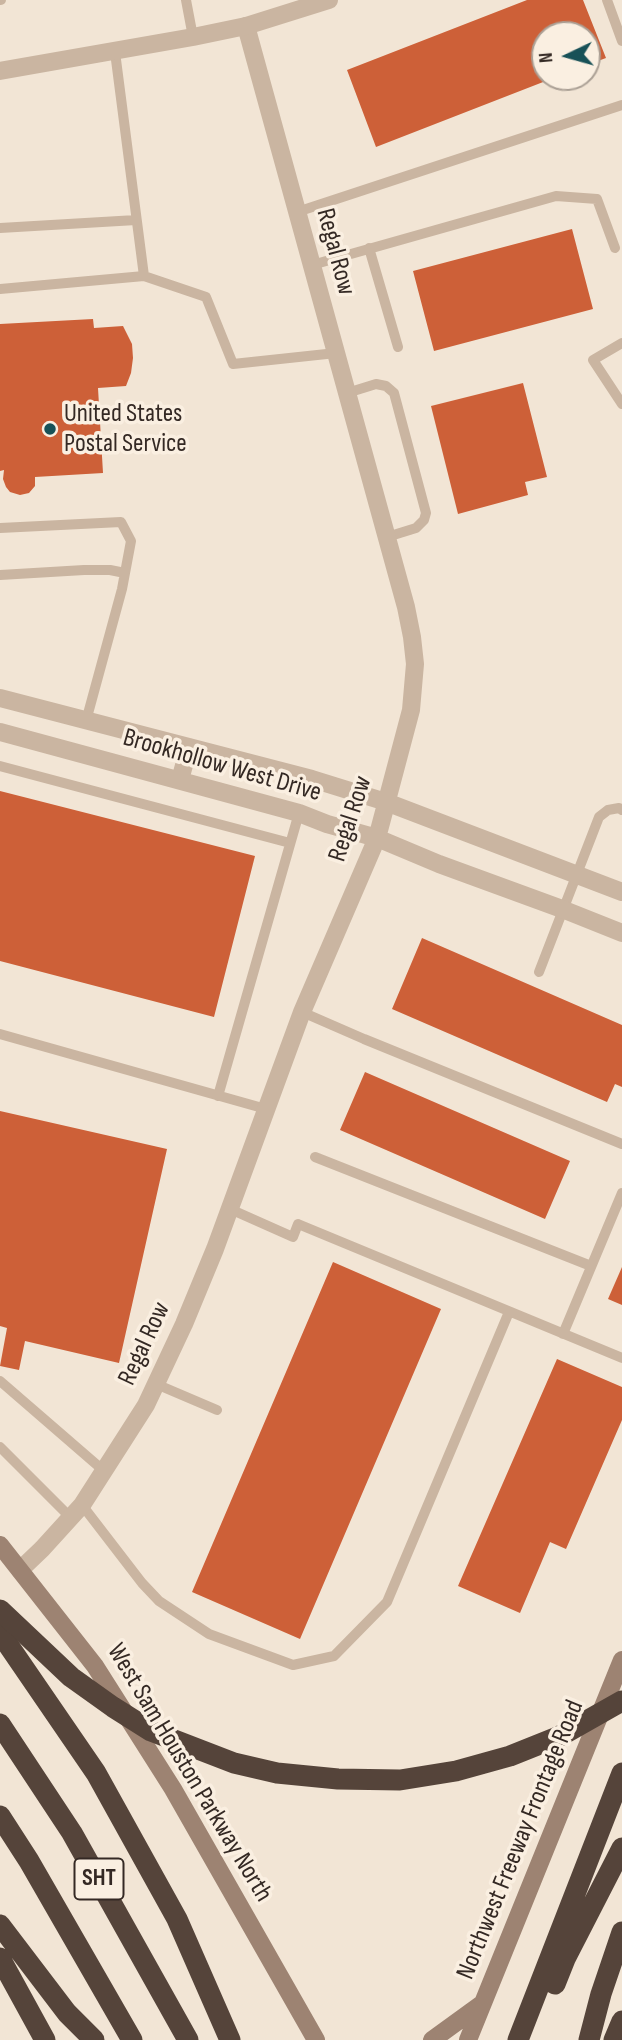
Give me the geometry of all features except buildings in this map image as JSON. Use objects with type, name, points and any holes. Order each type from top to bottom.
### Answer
[{"type":"highway","points":[[0,1610],[71,1677],[151,1731],[234,1763],[277,1773],[338,1779],[400,1780],[456,1771],[510,1756],[560,1736],[622,1701]]},
{"type":"highway","points":[[0,1633],[96,1773],[177,1919],[230,2040]]},
{"type":"highway","name":"SHT","points":[[0,1724],[78,1843],[188,2040]]},
{"type":"highway","points":[[519,2040],[622,1773]]},
{"type":"highway","name":"SHT","points":[[0,1816],[36,1872],[132,2040]]},
{"type":"highway","points":[[533,2040],[565,1959],[622,1848]]},
{"type":"highway","points":[[0,1926],[67,2013],[94,2040]]},
{"type":"highway","points":[[589,2040],[600,1994],[622,1932]]},
{"type":"highway","points":[[0,1958],[45,2040]]},
{"type":"highway","points":[[614,2040],[622,2021]]},
{"type":"main road","name":"West Sam Houston Parkway North","points":[[0,1545],[95,1666],[159,1766],[317,2039]]},
{"type":"main road","name":"Northwest Freeway Frontage Road","points":[[468,2040],[622,1660]]},
{"type":"main road","points":[[432,2040],[483,2003]]},
{"type":"street","points":[[0,71],[246,26],[325,1]]},
{"type":"street","name":"Regal Row","points":[[20,1570],[76,1511],[104,1471],[146,1405],[189,1312],[302,1012],[377,838],[411,710],[415,664],[406,607],[246,26]]},
{"type":"street","name":"Brookhollow West Drive","points":[[0,698],[312,779],[386,802],[622,892]]},
{"type":"street","name":"Brookhollow West Drive","points":[[0,732],[299,813],[377,838],[622,933]]},
{"type":"street","points":[[180,780],[189,747]]},
{"type":"lane","points":[[186,0],[193,37]]},
{"type":"lane","points":[[607,0],[622,41]]},
{"type":"lane","points":[[115,52],[144,276]]},
{"type":"lane","points":[[297,212],[622,105]]},
{"type":"lane","points":[[312,265],[556,196],[597,199],[615,248]]},
{"type":"lane","points":[[0,228],[136,220]]},
{"type":"lane","points":[[369,248],[398,347]]},
{"type":"lane","points":[[0,289],[144,276],[206,297],[233,364],[336,353]]},
{"type":"lane","points":[[622,342],[593,360],[622,404]]},
{"type":"lane","points":[[347,393],[376,384],[386,386],[394,393],[426,513],[424,520],[416,528],[387,537]]},
{"type":"lane","points":[[0,528],[121,522],[131,541],[86,721]]},
{"type":"lane","points":[[0,575],[84,570],[125,573]]},
{"type":"lane","points":[[0,766],[290,844]]},
{"type":"lane","points":[[539,972],[599,817],[608,810],[622,810]]},
{"type":"lane","points":[[218,1096],[299,813]]},
{"type":"lane","points":[[302,1012],[622,1144]]},
{"type":"lane","points":[[0,1034],[266,1109]]},
{"type":"lane","points":[[315,1157],[591,1266]]},
{"type":"lane","points":[[563,1334],[622,1194]]},
{"type":"lane","points":[[230,1209],[293,1237],[298,1224],[622,1358]]},
{"type":"lane","points":[[0,1447],[76,1511],[159,1601],[209,1634],[293,1665],[334,1656],[387,1602],[509,1312]]},
{"type":"lane","points":[[0,1381],[104,1471]]},
{"type":"lane","points":[[156,1384],[217,1410]]},
{"type":"place","name":"United States Postal Service","points":[[50,429]]}]
